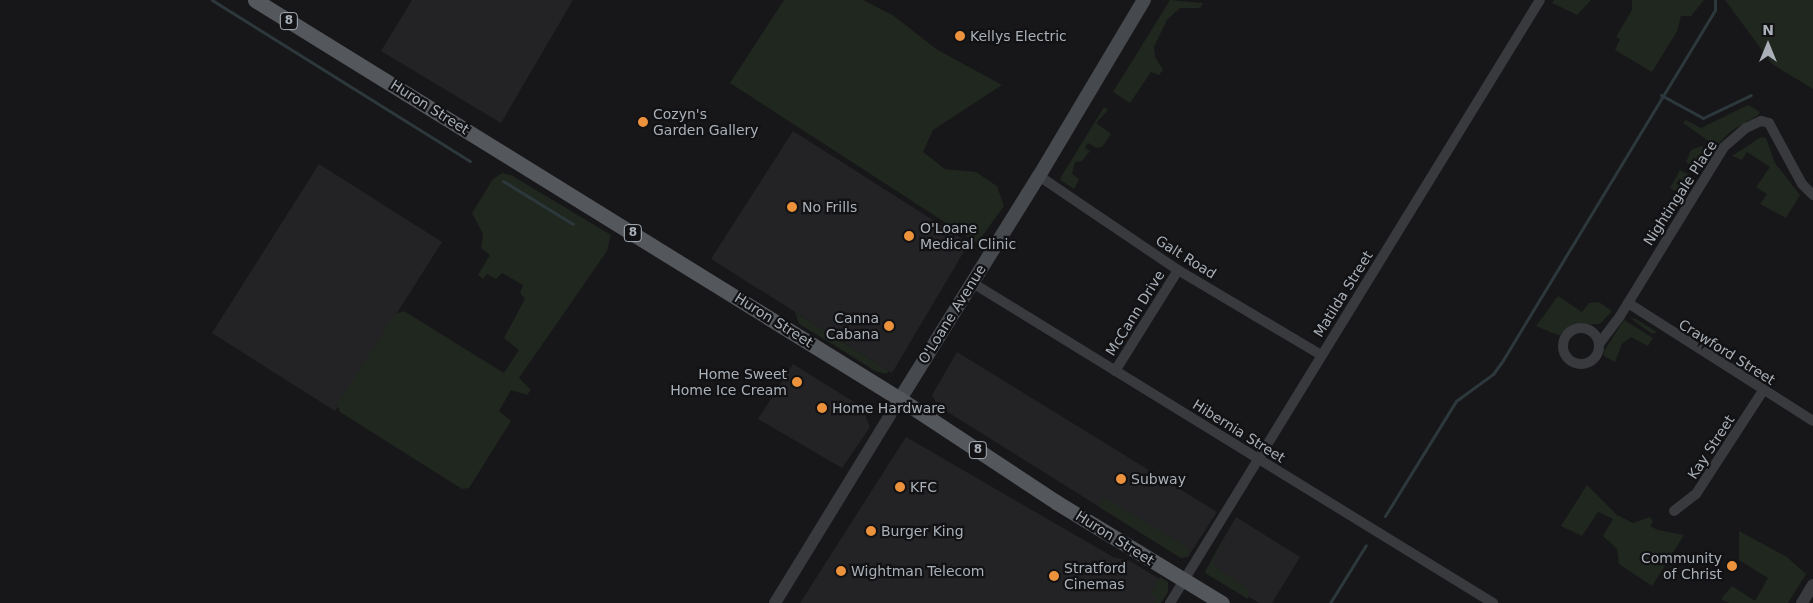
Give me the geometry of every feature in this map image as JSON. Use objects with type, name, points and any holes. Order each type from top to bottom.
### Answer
[{"type":"main road","name":"Huron Street","points":[[255,0],[900,398],[1056,502],[1222,603]]},
{"type":"main road","name":"O'Loane Avenue","points":[[900,398],[1039,176],[1144,0]]},
{"type":"street","name":"Matilda Street","points":[[1170,603],[1540,0]]},
{"type":"street","name":"Nightingale Place","points":[[1599,344],[1628,303],[1724,146],[1746,128],[1761,121],[1769,123],[1802,184],[1813,196]]},
{"type":"street","name":"Galt Road","points":[[1039,176],[1178,270],[1321,355]]},
{"type":"street","name":"McCann Drive","points":[[1115,371],[1178,270]]},
{"type":"street","name":"Hibernia Street","points":[[971,282],[1494,603]]},
{"type":"street","name":"Crawford Street","points":[[1628,303],[1763,391],[1813,421]]},
{"type":"street","name":"Kay Street","points":[[1674,511],[1696,494],[1763,391]]},
{"type":"street","name":"O'Loane Avenue","points":[[775,603],[900,398]]},
{"type":"street","points":[[1802,603],[1813,585]]},
{"type":"shaded area","points":[[412,0],[573,0],[501,123],[381,51]]},
{"type":"shaded area","points":[[784,0],[863,0],[894,16],[936,49],[1002,85],[933,130],[923,152],[945,169],[976,172],[997,186],[1004,206],[977,243],[730,83]]},
{"type":"shaded area","points":[[1170,0],[1203,3],[1200,8],[1180,8],[1167,20],[1154,47],[1155,57],[1163,70],[1159,75],[1151,72],[1130,103],[1113,92]]},
{"type":"shaded area","points":[[1554,0],[1591,0],[1577,15],[1552,3]]},
{"type":"shaded area","points":[[1632,0],[1704,0],[1691,16],[1681,16],[1677,31],[1652,72],[1615,50],[1620,39],[1616,37],[1632,10]]},
{"type":"shaded area","points":[[1725,0],[1813,0],[1813,89],[1772,64]]},
{"type":"shaded area","points":[[1748,105],[1760,112],[1757,116],[1731,131],[1716,146],[1683,123],[1686,120],[1701,128]]},
{"type":"shaded area","points":[[1104,107],[1108,110],[1096,123],[1111,134],[1102,147],[1097,148],[1088,143],[1085,148],[1090,151],[1082,161],[1075,162],[1072,174],[1079,179],[1074,189],[1060,180],[1061,177]]},
{"type":"shaded area","points":[[793,131],[969,243],[892,373],[711,259]]},
{"type":"shaded area","points":[[1761,137],[1766,138],[1775,163],[1800,195],[1786,218],[1760,204],[1767,194],[1756,187],[1770,167],[1747,152],[1742,160],[1732,156]]},
{"type":"shaded area","points":[[1701,146],[1710,152],[1700,170],[1686,162],[1691,150]]},
{"type":"shaded area","points":[[319,164],[442,242],[335,411],[212,333]]},
{"type":"shaded area","points":[[1680,170],[1694,178],[1684,196],[1670,188]]},
{"type":"shaded area","points":[[502,173],[511,175],[611,235],[607,251],[519,378],[531,390],[527,395],[511,390],[499,411],[511,421],[469,488],[462,489],[340,412],[337,405],[395,314],[404,311],[504,373],[519,350],[504,338],[525,299],[520,293],[523,285],[502,273],[496,279],[487,274],[483,279],[478,275],[490,255],[481,248],[483,234],[472,213],[493,179]]},
{"type":"shaded area","points":[[1558,296],[1582,312],[1589,303],[1599,302],[1612,311],[1600,324],[1574,325],[1560,335],[1555,334],[1536,326]]},
{"type":"shaded area","points":[[795,312],[889,371],[886,374],[875,371],[799,324]]},
{"type":"shaded area","points":[[1630,318],[1636,319],[1657,332],[1652,334]]},
{"type":"shaded area","points":[[1624,320],[1653,338],[1648,346],[1631,337],[1622,344],[1615,362],[1604,356],[1604,351]]},
{"type":"shaded area","points":[[957,352],[1217,512],[1188,557],[1181,558],[938,406],[932,395]]},
{"type":"shaded area","points":[[793,364],[862,407],[870,427],[842,468],[758,419]]},
{"type":"shaded area","points":[[906,437],[1113,557],[1130,561],[1166,583],[1154,603],[800,603]]},
{"type":"shaded area","points":[[1587,485],[1617,515],[1633,523],[1650,517],[1653,521],[1650,526],[1658,530],[1684,535],[1652,586],[1619,564],[1617,549],[1603,536],[1613,519],[1598,512],[1582,536],[1561,526]]},
{"type":"shaded area","points":[[1103,497],[1189,548],[1188,555],[1181,558],[1099,507]]},
{"type":"shaded area","points":[[1236,517],[1300,557],[1272,603],[1259,603],[1205,571]]},
{"type":"shaded area","points":[[1739,531],[1787,557],[1806,574],[1788,603],[1729,603],[1721,599],[1732,586],[1755,601],[1768,578],[1739,560]]},
{"type":"shaded area","points":[[1224,537],[1214,562],[1215,567],[1250,590],[1248,599],[1205,573]]},
{"type":"shaded area","points":[[1160,577],[1168,582],[1168,592],[1161,603],[1154,603],[1156,597],[1150,594]]},
{"type":"waterway","points":[[212,0],[470,161]]},
{"type":"waterway","points":[[1385,516],[1456,401],[1493,374],[1503,360],[1715,10],[1715,0]]},
{"type":"waterway","points":[[1661,95],[1703,118],[1751,95]]},
{"type":"waterway","points":[[503,181],[573,224]]},
{"type":"waterway","points":[[1330,603],[1366,545]]},
{"type":"place","name":"Kellys Electric","points":[[960,36]]},
{"type":"place","name":"Cozyn's Garden Gallery","points":[[643,122]]},
{"type":"place","name":"No Frills","points":[[792,207]]},
{"type":"place","name":"O'Loane Medical Clinic","points":[[909,236]]},
{"type":"place","name":"Canna Cabana","points":[[889,326]]},
{"type":"place","name":"Home Sweet Home Ice Cream","points":[[797,382]]},
{"type":"place","name":"Home Hardware","points":[[822,408]]},
{"type":"place","name":"Subway","points":[[1121,479]]},
{"type":"place","name":"KFC","points":[[900,487]]},
{"type":"place","name":"Burger King","points":[[871,531]]},
{"type":"place","name":"Community of Christ","points":[[1732,566]]},
{"type":"place","name":"Wightman Telecom","points":[[841,571]]},
{"type":"place","name":"Stratford Cinemas","points":[[1054,576]]}]
